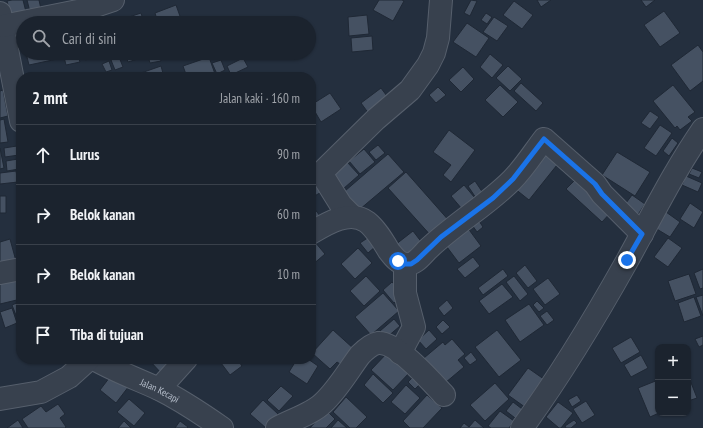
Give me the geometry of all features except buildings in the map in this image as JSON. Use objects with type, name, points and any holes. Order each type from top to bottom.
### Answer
[{"type":"street","points":[[29,16],[83,10],[113,0]]},
{"type":"street","points":[[352,216],[341,205],[321,173],[376,119],[410,90],[428,65],[434,53],[438,38],[441,0]]},
{"type":"street","points":[[16,17],[2,19],[16,95]]},
{"type":"street","points":[[522,428],[585,335],[660,199],[689,149],[703,129]]},
{"type":"street","points":[[316,230],[336,220],[352,216],[360,218],[368,222],[394,258],[405,264],[411,264],[441,237],[493,198],[513,179],[544,139],[595,184],[602,194],[642,234]]},
{"type":"street","points":[[400,354],[414,327],[405,293],[405,264]]},
{"type":"street","points":[[0,273],[16,270]]},
{"type":"street","points":[[277,428],[322,404],[341,383],[361,354],[378,343],[390,346],[412,362],[444,395]]},
{"type":"street","points":[[0,399],[41,392],[69,377],[84,364]]},
{"type":"street","name":"Jalan Kecapi","points":[[104,364],[159,389],[205,416],[222,428]]},
{"type":"street","points":[[159,389],[182,364]]},
{"type":"route","points":[[398,261],[405,264],[411,264],[441,237],[493,198],[513,179],[544,139],[585,177],[595,184],[602,194],[642,234],[627,260]]}]
